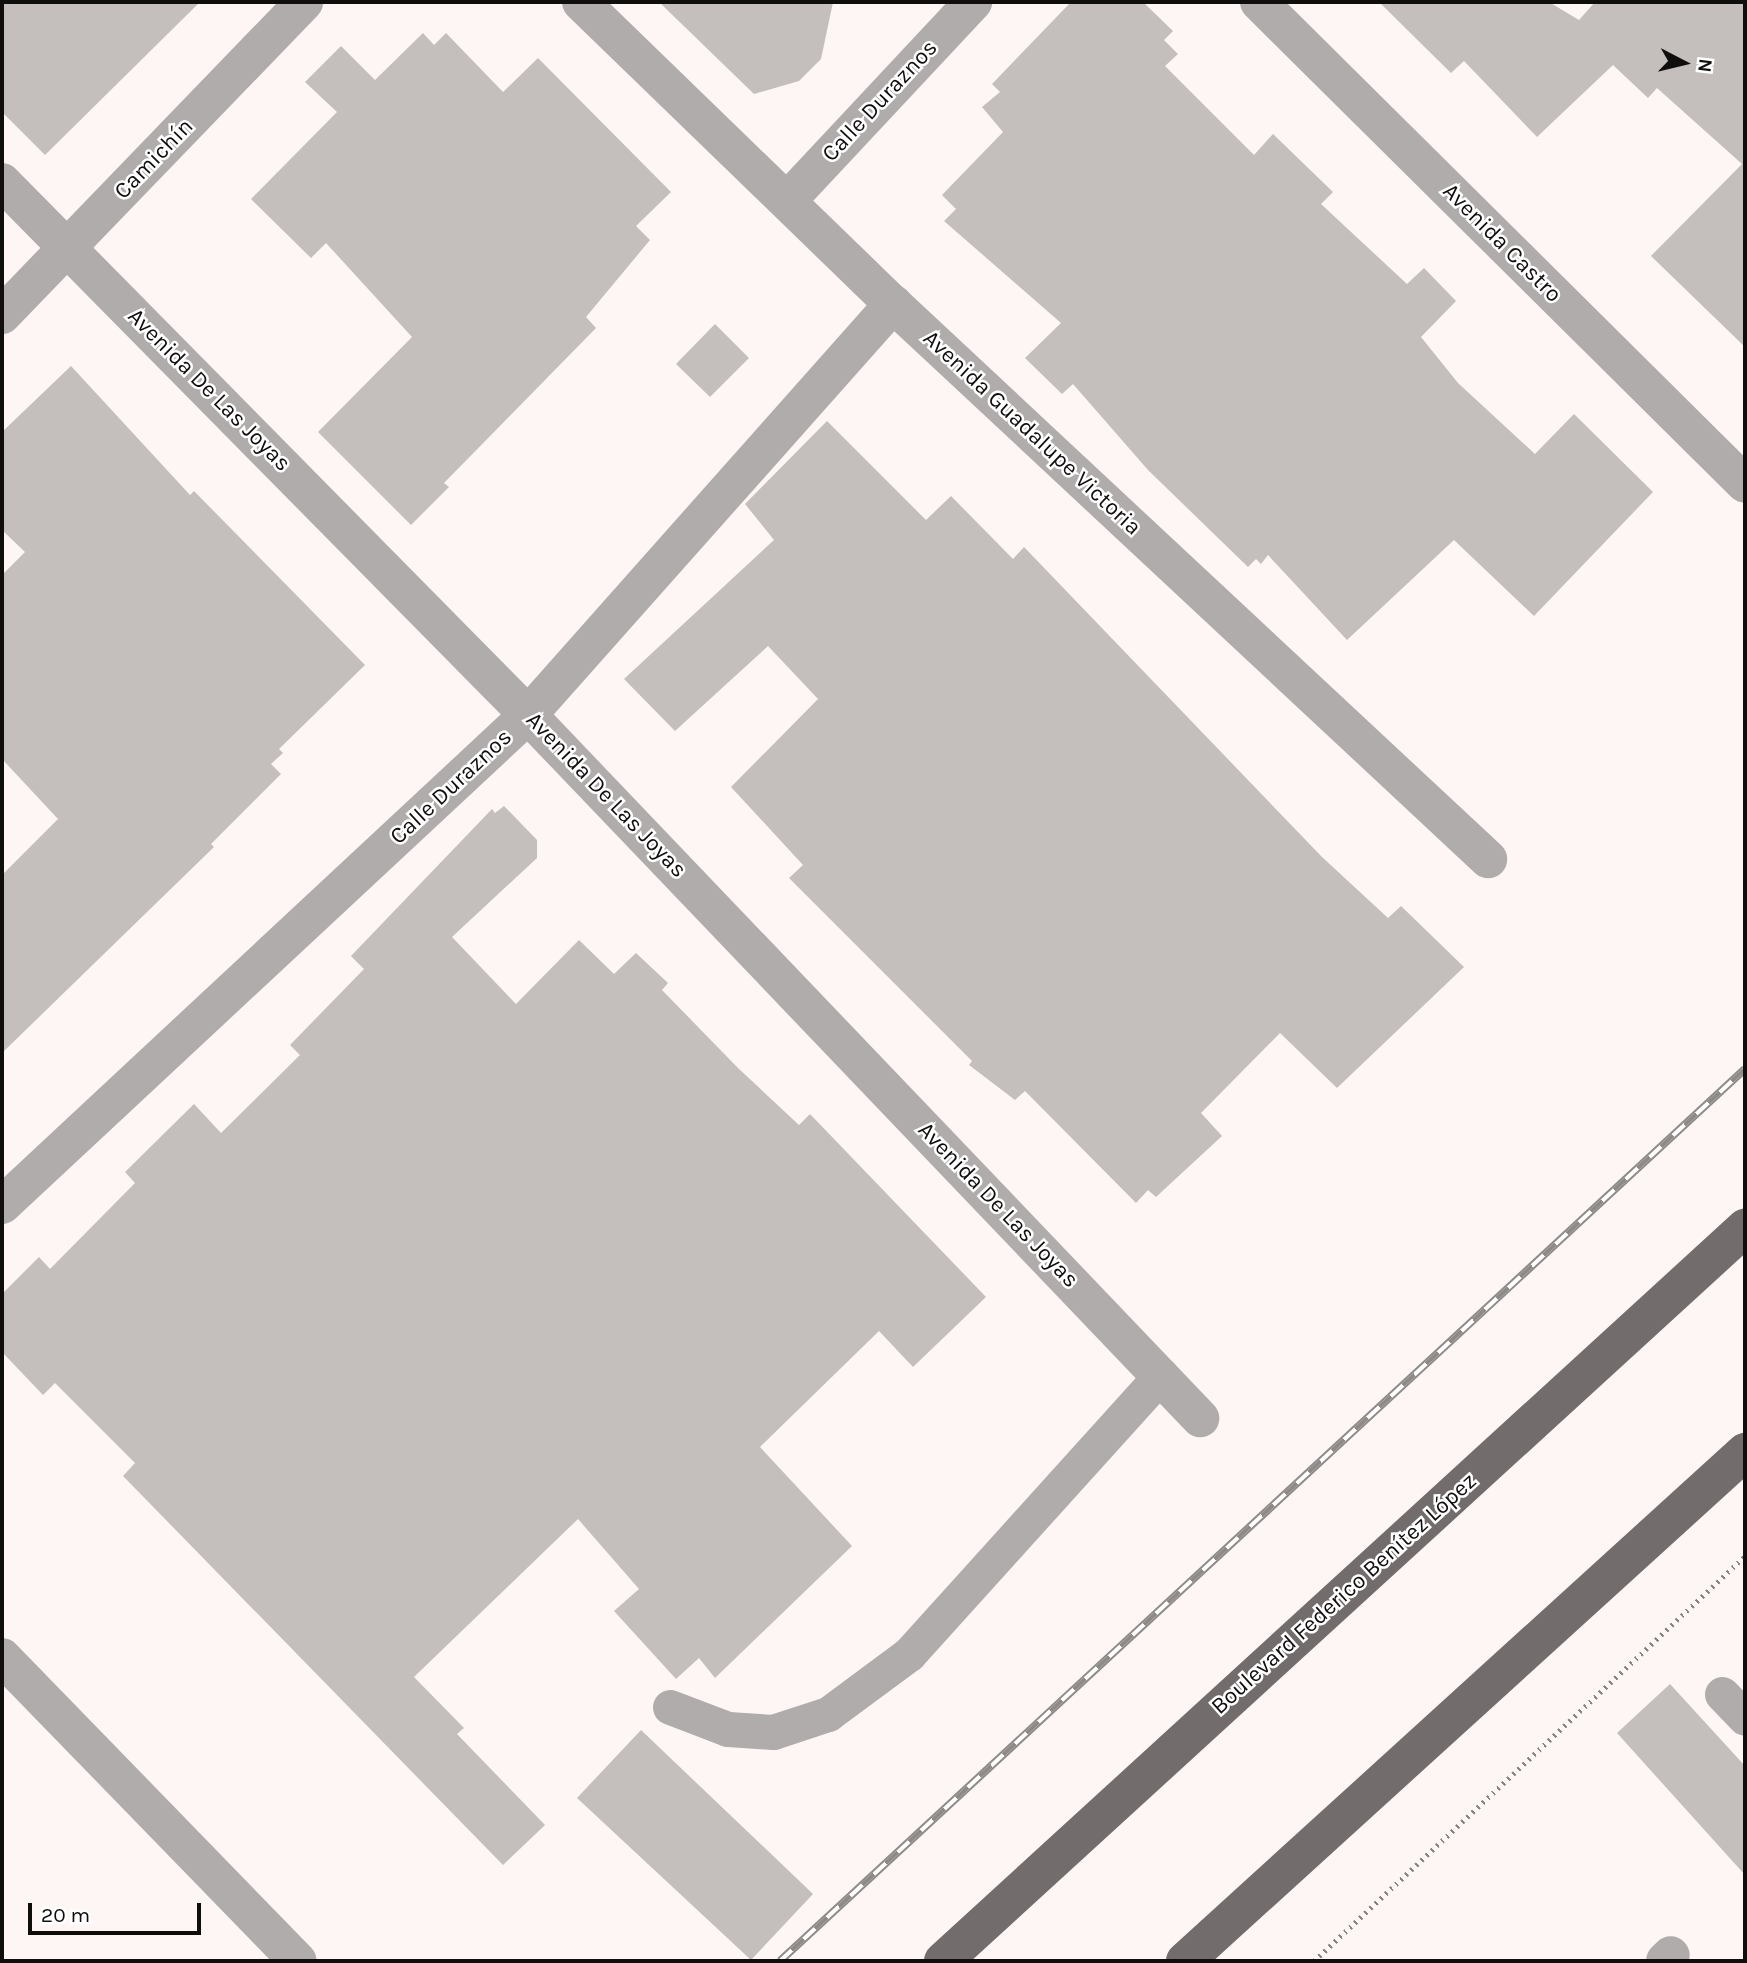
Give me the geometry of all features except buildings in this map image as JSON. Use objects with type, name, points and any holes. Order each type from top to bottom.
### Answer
[{"type":"main road","name":"Boulevard Federico Benítez López","points":[[943,1961],[1745,1228]]},
{"type":"main road","points":[[1185,1961],[1745,1452]]},
{"type":"street","name":"Camichín","points":[[2,315],[304,2]]},
{"type":"street","name":"Avenida Guadalupe Victoria","points":[[581,2],[893,304],[1488,859]]},
{"type":"street","name":"Calle Duraznos","points":[[788,200],[973,2]]},
{"type":"street","name":"Avenida Castro","points":[[1259,2],[1745,484]]},
{"type":"street","name":"Avenida De Las Joyas","points":[[2,182],[528,715],[1200,1418]]},
{"type":"street","name":"Calle Duraznos","points":[[2,1205],[528,715],[893,304]]},
{"type":"street","points":[[2,1657],[298,1961]]},
{"type":"lane","points":[[670,1707],[729,1729],[773,1732],[828,1714],[909,1654],[1161,1375]]},
{"type":"path","points":[[1314,1961],[1745,1556]]},
{"type":"railway","points":[[780,1961],[1745,1069]]}]
